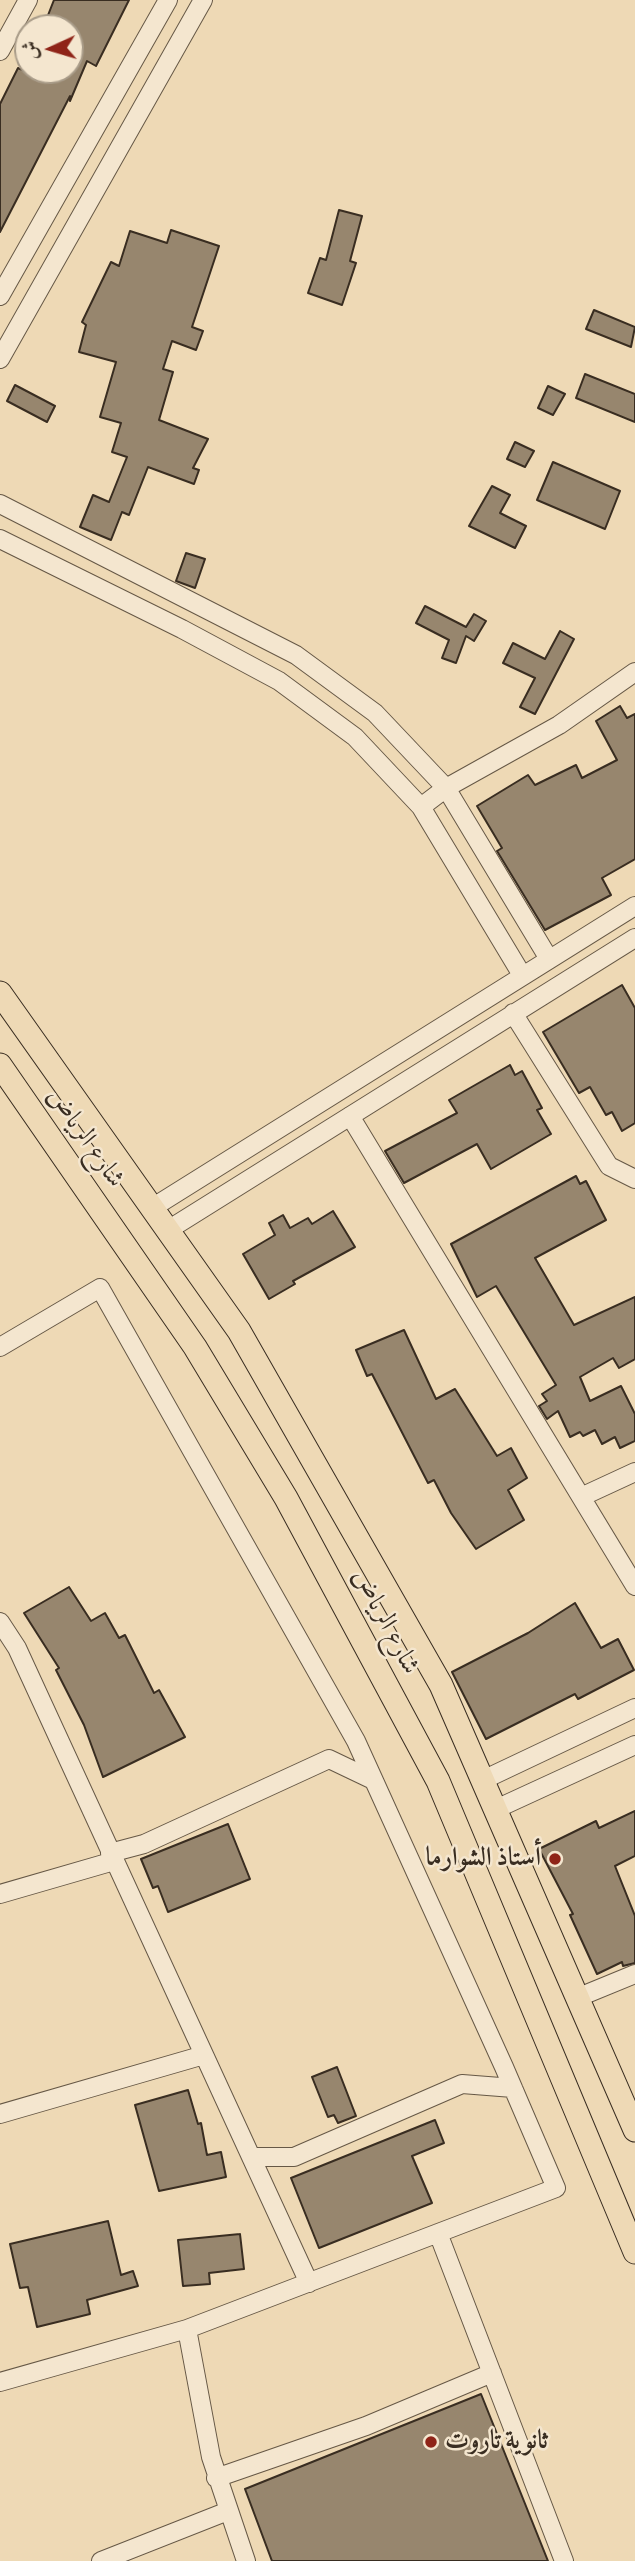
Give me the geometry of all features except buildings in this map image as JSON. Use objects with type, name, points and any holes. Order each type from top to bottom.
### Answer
[{"type":"main road","name":"شارع الرياض","points":[[0,993],[239,1331],[441,1685],[635,2130]]},
{"type":"main road","name":"شارع الرياض","points":[[0,1065],[195,1347],[286,1498],[438,1781],[635,2252]]},
{"type":"street","points":[[0,51],[28,0]]},
{"type":"street","points":[[0,296],[168,0]]},
{"type":"street","points":[[0,359],[203,0]]},
{"type":"street","points":[[0,504],[296,654],[375,713],[446,788],[549,958]]},
{"type":"street","points":[[0,539],[182,629],[279,681],[355,737],[421,807],[522,975]]},
{"type":"street","points":[[421,807],[446,788],[559,725],[635,672]]},
{"type":"street","points":[[152,1208],[635,906]]},
{"type":"street","points":[[168,1230],[635,938]]},
{"type":"street","points":[[513,1013],[609,1166],[635,1179]]},
{"type":"street","points":[[350,1116],[635,1586]]},
{"type":"street","points":[[0,1347],[100,1288],[356,1741],[556,2188],[187,2329],[0,2382]]},
{"type":"street","points":[[581,1497],[635,1472]]},
{"type":"street","points":[[0,1622],[5,1642],[112,1857],[309,2283]]},
{"type":"street","points":[[483,1780],[635,1708]]},
{"type":"street","points":[[496,1809],[635,1745]]},
{"type":"street","points":[[0,1894],[144,1844],[329,1759],[373,1780]]},
{"type":"street","points":[[579,1997],[635,1974]]},
{"type":"street","points":[[0,2114],[204,2055]]},
{"type":"street","points":[[492,2086],[504,2067]]},
{"type":"street","points":[[251,2157],[294,2157],[463,2084],[513,2088]]},
{"type":"street","points":[[438,2234],[564,2561]]},
{"type":"street","points":[[187,2329],[216,2478],[246,2561]]},
{"type":"street","points":[[216,2478],[366,2426],[492,2373]]},
{"type":"street","points":[[101,2561],[228,2511]]},
{"type":"place","name":"أستاذ الشوارما","points":[[555,1859]]},
{"type":"place","name":"ثانوية تاروت","points":[[431,2442]]}]
